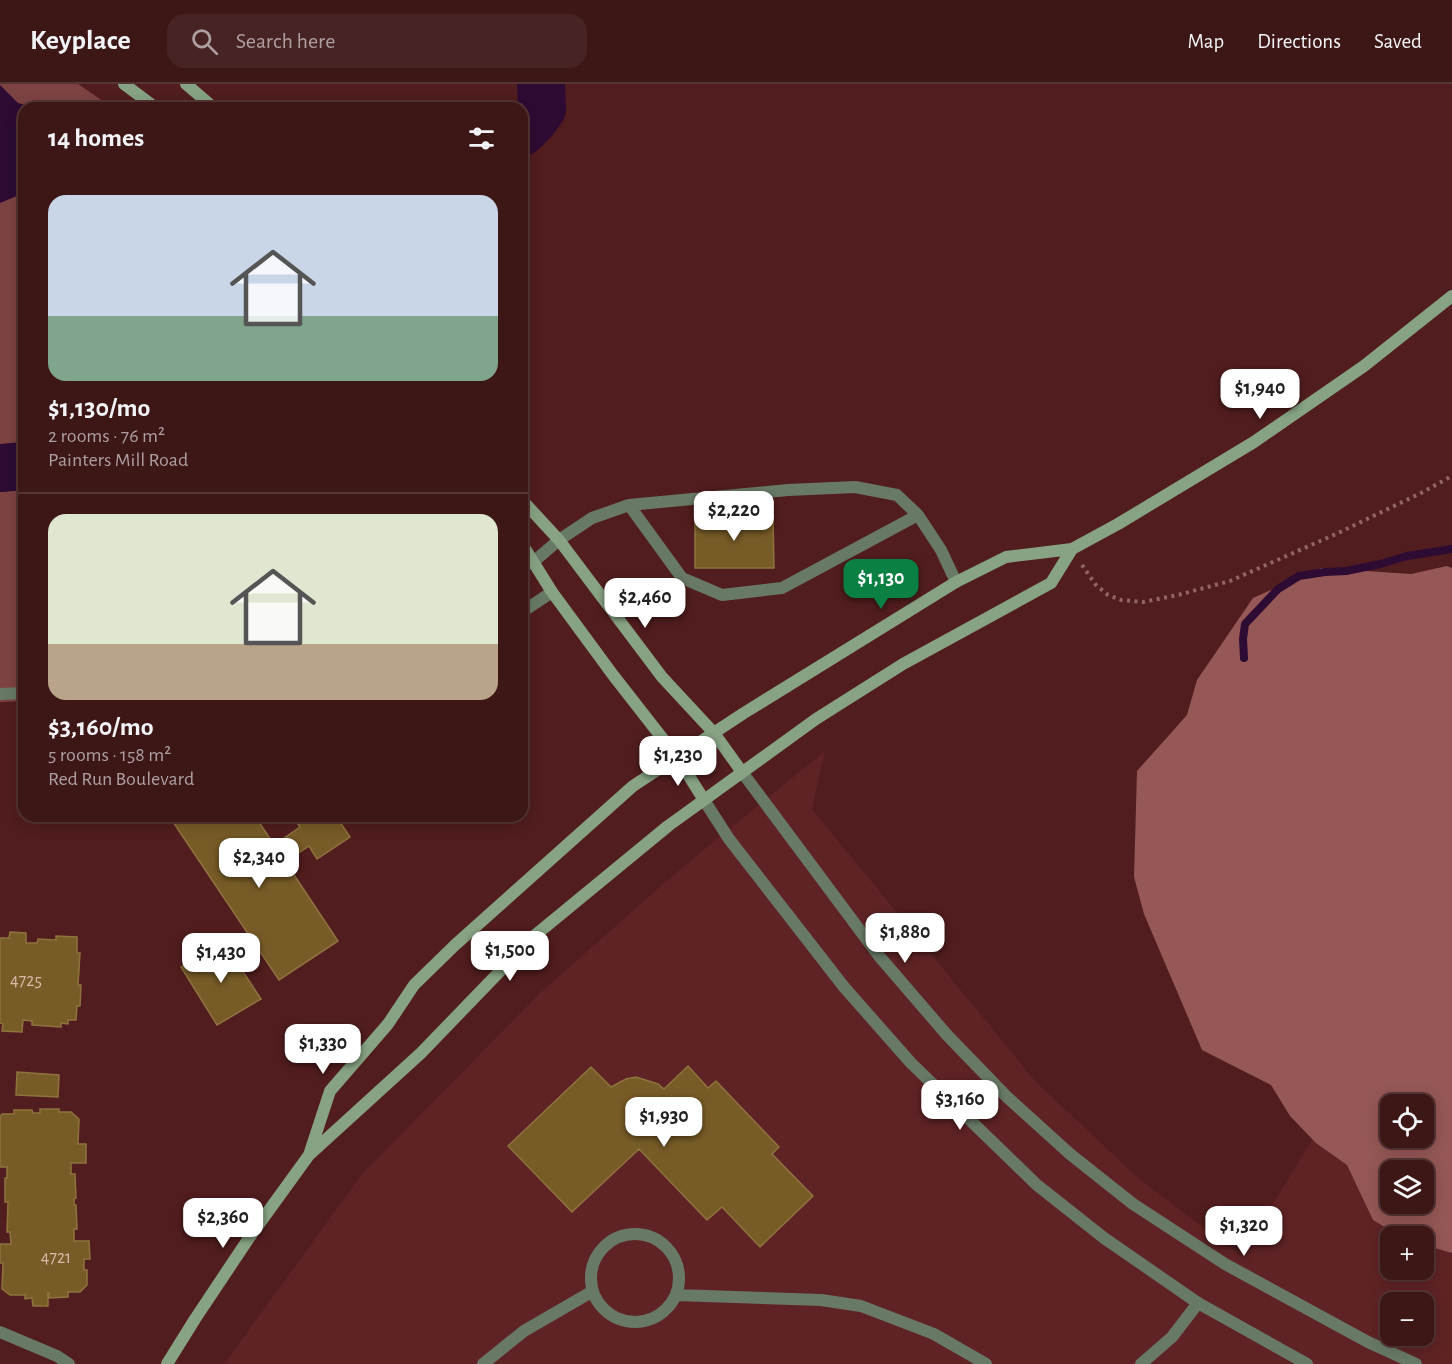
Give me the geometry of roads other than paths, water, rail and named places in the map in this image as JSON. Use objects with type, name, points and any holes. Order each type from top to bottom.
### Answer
[{"type":"main road","points":[[124,84],[148,102]]},
{"type":"main road","points":[[186,84],[207,102]]},
{"type":"main road","points":[[309,1155],[330,1091],[388,1024],[414,985],[455,945],[633,786],[956,582],[1006,557],[1072,549],[1118,524],[1254,442],[1364,366],[1452,296]]},
{"type":"main road","points":[[528,506],[559,540],[662,677],[714,733],[742,772]]},
{"type":"main road","points":[[167,1364],[249,1238],[309,1155],[421,1053],[532,937],[668,826],[816,719],[903,664],[1051,583],[1072,549]]},
{"type":"main road","points":[[528,555],[552,592],[677,757],[704,800]]},
{"type":"street","points":[[532,562],[592,518],[629,505],[788,490],[855,487],[897,495],[918,515],[942,550],[956,582]]},
{"type":"street","points":[[629,505],[682,578],[722,595],[782,588],[918,515]]},
{"type":"street","points":[[528,608],[552,592]]},
{"type":"street","points":[[0,694],[18,693]]},
{"type":"street","points":[[742,772],[879,956],[955,1043],[1008,1097],[1070,1154],[1133,1204],[1225,1264],[1368,1342],[1416,1364]]},
{"type":"street","points":[[704,800],[729,839],[844,987],[911,1063],[1037,1185],[1104,1238],[1198,1303],[1307,1364]]},
{"type":"street","points":[[623,1235],[651,1236],[673,1254],[680,1282],[669,1307],[659,1315],[634,1322],[621,1320],[608,1313],[599,1304],[593,1292],[591,1277],[593,1263],[610,1241],[623,1235]]},
{"type":"street","points":[[483,1364],[524,1330],[593,1292]]},
{"type":"street","points":[[676,1295],[821,1300],[861,1306],[934,1334],[986,1364]]},
{"type":"street","points":[[1141,1364],[1172,1337],[1198,1303]]},
{"type":"street","points":[[0,1332],[57,1356],[69,1364]]},
{"type":"waterway","points":[[528,126],[542,109],[541,84]]},
{"type":"waterway","points":[[0,468],[18,466]]},
{"type":"waterway","points":[[1244,658],[1245,624],[1278,589],[1299,576],[1346,571],[1407,556],[1452,549]]}]
